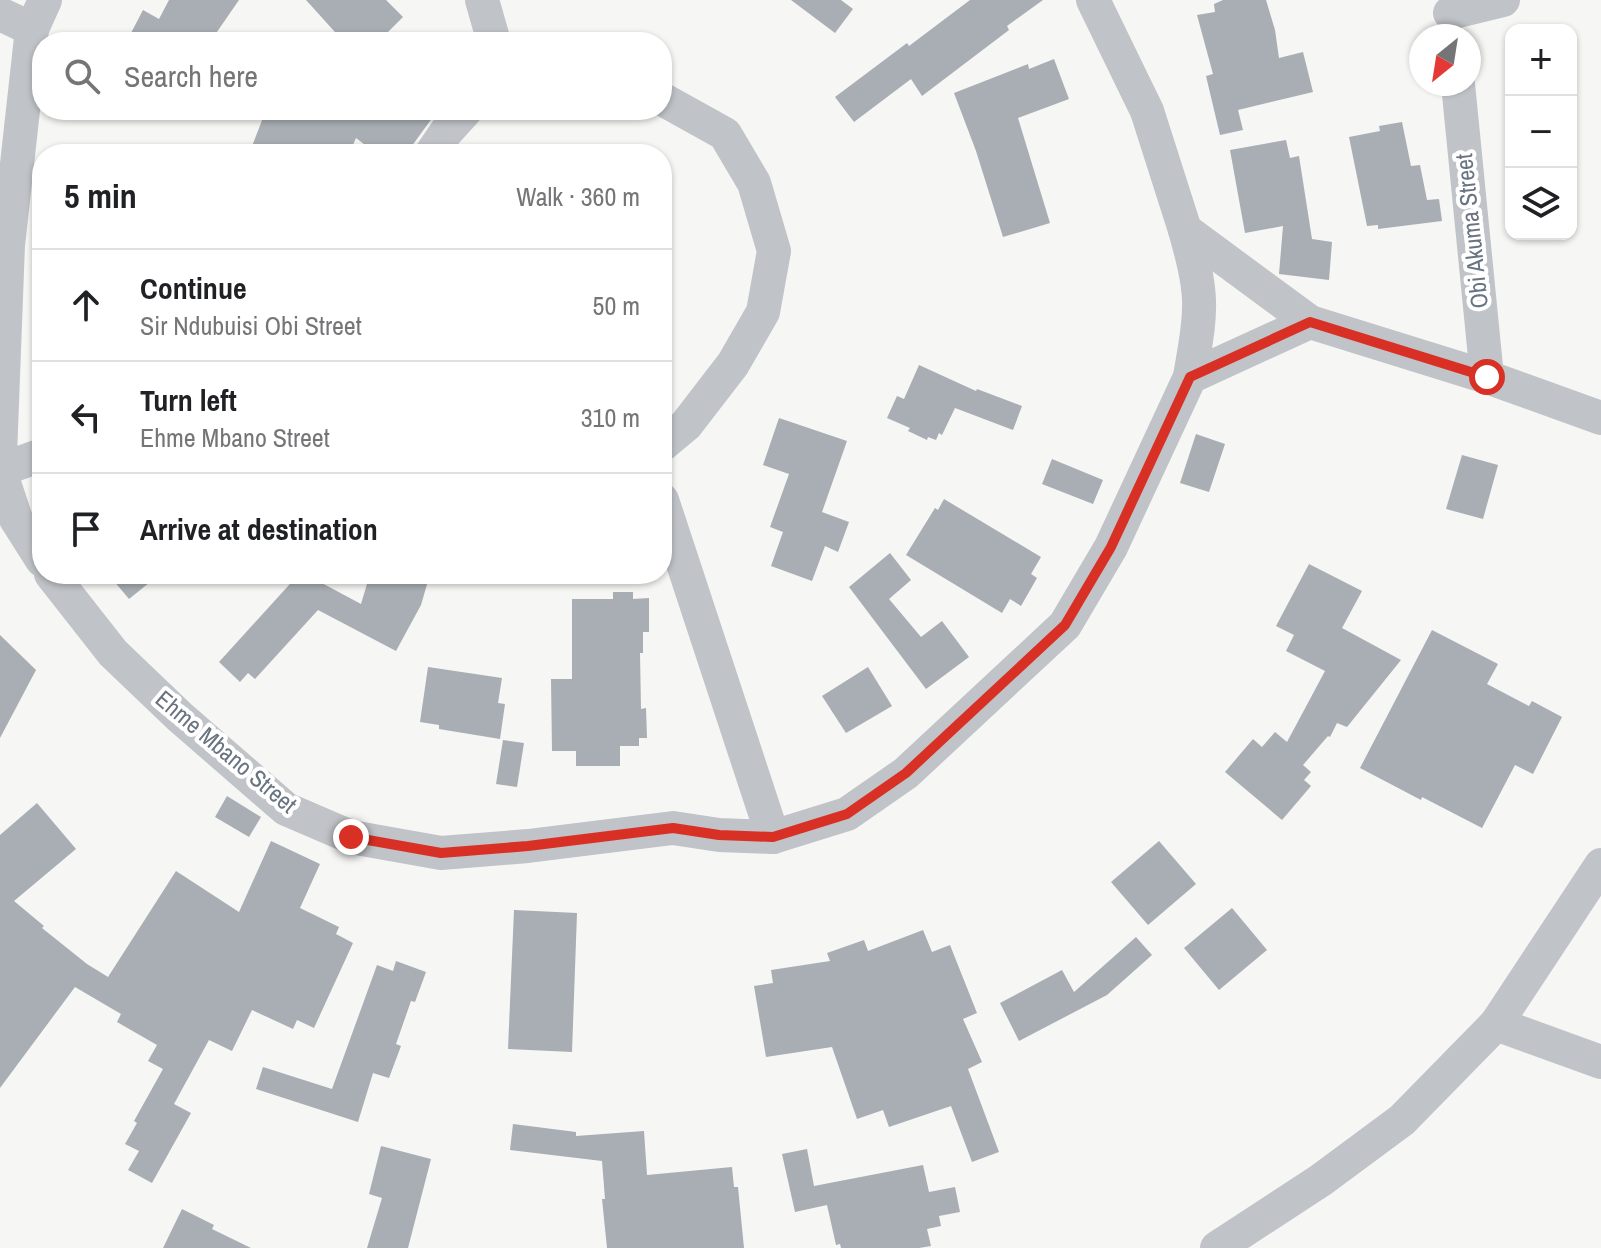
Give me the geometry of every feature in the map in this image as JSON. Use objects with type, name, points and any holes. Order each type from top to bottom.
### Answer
[{"type":"street","points":[[482,0],[491,32]]},
{"type":"street","name":"Ehme Mbano Street","points":[[59,584],[113,653],[180,717],[286,809],[351,837],[441,853],[673,828],[719,835],[773,837],[847,814],[906,773],[1065,625],[1111,547],[1190,377],[1197,339],[1199,299],[1194,264],[1147,111],[1093,0]]},
{"type":"street","points":[[1450,16],[1503,0]]},
{"type":"street","points":[[0,14],[39,14]]},
{"type":"street","points":[[0,456],[8,245],[32,66]]},
{"type":"street","name":"Obi Akuma Street","points":[[1459,96],[1487,377]]},
{"type":"street","points":[[672,105],[725,134],[754,183],[774,251],[763,312],[733,364],[686,425],[672,437]]},
{"type":"street","points":[[438,144],[457,120]]},
{"type":"street","points":[[1185,230],[1310,322],[1487,377],[1601,418]]},
{"type":"street","points":[[1190,377],[1310,322]]},
{"type":"street","points":[[32,459],[0,470],[16,519],[32,544]]},
{"type":"street","points":[[672,530],[773,837]]},
{"type":"street","points":[[1217,1248],[1321,1180],[1402,1120],[1496,1024],[1601,865]]},
{"type":"street","points":[[1496,1024],[1601,1062]]},
{"type":"building","points":[[169,0],[239,0],[217,32],[132,32],[143,10],[159,19]]},
{"type":"building","points":[[306,0],[386,0],[403,17],[388,32],[335,32]]},
{"type":"building","points":[[791,0],[841,0],[853,9],[835,33]]},
{"type":"building","points":[[970,0],[1043,0],[922,96],[911,79],[854,122],[835,97]]},
{"type":"building","points":[[1223,0],[1266,0],[1279,58],[1303,52],[1313,92],[1238,110],[1243,130],[1220,135],[1206,76],[1213,74],[1197,15],[1215,12],[1214,4]]},
{"type":"building","points":[[1054,59],[1069,99],[1018,118],[1050,223],[1003,237],[954,93],[1028,64],[1029,69]]},
{"type":"building","points":[[262,120],[431,120],[413,144],[364,144],[356,138],[353,144],[253,144]]},
{"type":"building","points":[[1402,122],[1411,166],[1420,165],[1427,200],[1439,199],[1442,221],[1378,229],[1378,225],[1367,226],[1349,137],[1380,131],[1379,126]]},
{"type":"building","points":[[1286,140],[1290,158],[1299,156],[1312,239],[1332,242],[1329,280],[1279,274],[1283,226],[1245,233],[1230,150]]},
{"type":"building","points":[[919,365],[976,391],[1022,406],[1013,430],[955,408],[942,435],[939,433],[936,440],[928,437],[927,440],[887,418],[897,396],[904,399]]},
{"type":"building","points":[[779,418],[847,441],[822,512],[849,522],[838,552],[825,546],[812,581],[771,566],[783,532],[770,527],[789,474],[763,465]]},
{"type":"building","points":[[1196,434],[1225,444],[1209,492],[1180,483]]},
{"type":"building","points":[[1462,455],[1498,465],[1483,519],[1446,509]]},
{"type":"building","points":[[1052,459],[1103,480],[1093,504],[1042,484]]},
{"type":"building","points":[[944,499],[1041,557],[1031,574],[1037,578],[1021,606],[1010,599],[1002,613],[906,555]]},
{"type":"building","points":[[890,553],[911,580],[889,599],[921,637],[942,621],[969,657],[926,689],[849,587]]},
{"type":"building","points":[[1309,564],[1362,591],[1342,628],[1401,660],[1347,727],[1337,723],[1330,737],[1303,765],[1311,772],[1304,780],[1311,786],[1282,820],[1225,772],[1253,739],[1262,747],[1275,732],[1287,742],[1325,671],[1286,651],[1294,635],[1276,626]]},
{"type":"building","points":[[116,584],[148,584],[129,599]]},
{"type":"building","points":[[290,584],[324,584],[361,604],[367,584],[427,584],[421,605],[396,651],[318,610],[255,679],[248,673],[240,682],[219,662]]},
{"type":"building","points":[[613,592],[633,592],[633,599],[649,598],[649,632],[643,632],[643,653],[640,653],[641,709],[646,708],[647,738],[639,738],[639,746],[620,746],[620,766],[576,766],[576,751],[552,751],[551,679],[572,679],[572,599],[613,599]]},
{"type":"building","points":[[1432,630],[1498,664],[1487,684],[1529,706],[1532,701],[1562,717],[1533,774],[1515,765],[1482,828],[1360,768]]},
{"type":"building","points":[[0,635],[36,670],[0,738]]},
{"type":"building","points":[[428,667],[502,678],[498,703],[505,704],[500,739],[439,729],[439,725],[420,722]]},
{"type":"building","points":[[868,667],[892,706],[846,733],[822,696]]},
{"type":"building","points":[[503,740],[524,743],[517,787],[496,784]]},
{"type":"building","points":[[227,796],[261,817],[249,837],[215,817]]},
{"type":"building","points":[[37,803],[76,849],[14,901],[44,926],[42,928],[108,977],[176,871],[239,912],[271,841],[320,864],[300,908],[339,927],[336,934],[353,943],[314,1028],[297,1020],[293,1029],[252,1010],[232,1051],[209,1040],[174,1104],[191,1113],[152,1183],[128,1170],[139,1151],[125,1144],[163,1069],[148,1061],[157,1045],[117,1022],[121,1014],[75,987],[0,1088],[0,835]]},
{"type":"building","points":[[1159,841],[1196,884],[1148,925],[1111,882]]},
{"type":"building","points":[[1232,908],[1267,950],[1219,990],[1184,948]]},
{"type":"building","points":[[514,910],[577,913],[572,1052],[508,1049]]},
{"type":"building","points":[[923,930],[932,952],[950,945],[977,1013],[963,1019],[982,1062],[968,1069],[999,1152],[972,1162],[951,1106],[889,1127],[883,1110],[857,1119],[832,1047],[766,1057],[754,986],[773,983],[771,970],[830,961],[827,953],[864,940],[868,951]]},
{"type":"building","points":[[1136,937],[1152,955],[1107,995],[1019,1041],[1000,1003],[1062,970],[1074,992]]},
{"type":"building","points":[[396,961],[426,972],[415,1002],[411,1001],[396,1044],[401,1046],[389,1078],[373,1073],[358,1122],[256,1089],[263,1067],[332,1089],[377,965],[393,971]]},
{"type":"building","points":[[513,1124],[576,1132],[576,1136],[644,1131],[647,1175],[732,1167],[734,1187],[738,1187],[744,1248],[607,1248],[602,1161],[510,1150]]},
{"type":"building","points":[[381,1146],[431,1159],[408,1248],[367,1248],[382,1198],[369,1194]]},
{"type":"building","points":[[807,1149],[814,1186],[923,1165],[929,1192],[955,1187],[960,1212],[939,1216],[941,1226],[927,1229],[931,1246],[841,1248],[840,1244],[836,1245],[827,1205],[795,1212],[782,1154]]},
{"type":"building","points":[[182,1209],[214,1225],[212,1229],[251,1248],[163,1248]]},
{"type":"route","points":[[351,837],[441,853],[673,828],[719,835],[773,837],[847,814],[906,773],[1065,625],[1111,547],[1190,377],[1310,322],[1487,377]]}]
